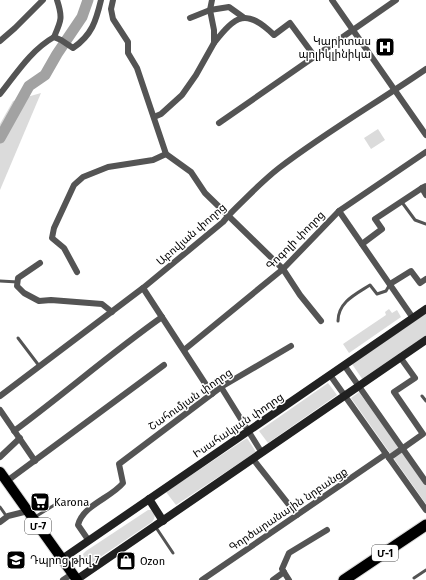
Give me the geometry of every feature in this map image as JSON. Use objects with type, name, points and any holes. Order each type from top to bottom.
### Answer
[{"type":"highway","name":"Մ-1","points":[[344,580],[426,525]]},
{"type":"main road","name":"Մ-7","points":[[0,473],[75,578]]},
{"type":"street","points":[[0,41],[43,0]]},
{"type":"street","points":[[0,94],[24,64],[45,42],[54,37],[61,22],[61,12],[57,0]]},
{"type":"street","points":[[54,37],[73,48],[86,36],[94,25],[101,0]]},
{"type":"street","points":[[113,0],[111,9],[113,19],[128,42],[128,53],[137,68],[166,154],[191,172],[205,193],[283,269],[300,295],[320,321]]},
{"type":"street","points":[[212,0],[210,10],[214,30],[214,43]]},
{"type":"street","points":[[332,0],[426,135]]},
{"type":"street","points":[[219,123],[396,0]]},
{"type":"street","points":[[190,18],[210,10],[229,7],[242,17],[250,17],[268,28],[274,35],[290,23],[315,57]]},
{"type":"street","points":[[154,117],[161,114],[182,95],[196,75],[214,43],[223,32],[242,17]]},
{"type":"street","name":"Աբովյան փողոց","points":[[0,396],[143,288],[223,222],[262,182],[279,168],[333,130],[426,69]]},
{"type":"street","name":"Գոգոլի փողոց","points":[[184,350],[283,269],[339,211],[426,152]]},
{"type":"street","points":[[77,272],[64,248],[52,238],[54,228],[74,185],[83,177],[108,167],[153,160],[166,154]]},
{"type":"street","points":[[362,244],[382,229],[375,218],[424,187],[426,195]]},
{"type":"street","points":[[339,211],[414,318]]},
{"type":"street","points":[[40,263],[18,278],[17,286],[24,293],[39,301],[51,300],[102,304],[112,312]]},
{"type":"street","points":[[390,284],[411,271],[420,283],[426,279]]},
{"type":"street","points":[[143,288],[212,394]]},
{"type":"street","name":"Իսահակյան փողոց","points":[[62,560],[426,309]]},
{"type":"street","points":[[14,431],[54,402],[124,344],[162,317]]},
{"type":"street","points":[[62,580],[75,578],[163,521],[426,340]]},
{"type":"street","name":"Շահումյան փողոց","points":[[89,541],[78,525],[81,518],[91,508],[121,485],[123,481],[119,464],[221,387],[291,346]]},
{"type":"street","points":[[400,357],[415,378],[394,392],[425,436]]},
{"type":"street","points":[[7,481],[164,365]]},
{"type":"street","points":[[344,365],[426,482]]},
{"type":"street","points":[[330,375],[426,510]]},
{"type":"street","points":[[221,387],[262,453]]},
{"type":"street","points":[[0,410],[35,461]]},
{"type":"street","name":"Գործարանային նրբանցք","points":[[202,580],[387,456],[425,436]]},
{"type":"street","points":[[0,457],[20,438]]},
{"type":"street","points":[[253,459],[297,515]]},
{"type":"street","points":[[149,499],[163,521]]},
{"type":"street","points":[[0,522],[7,517],[30,515]]},
{"type":"street","points":[[289,580],[282,569],[289,553],[326,530]]},
{"type":"street","points":[[273,580],[284,572]]},
{"type":"lane","points":[[401,201],[415,220],[426,224]]},
{"type":"lane","points":[[0,281],[18,282]]},
{"type":"lane","points":[[338,321],[338,313],[348,299],[370,286],[377,294],[386,291],[390,284]]},
{"type":"lane","points":[[18,338],[40,367]]},
{"type":"lane","points":[[422,396],[426,401]]},
{"type":"lane","points":[[30,515],[56,504]]},
{"type":"lane","points":[[0,507],[7,517]]},
{"type":"lane","points":[[155,526],[172,553]]},
{"type":"lane","points":[[414,578],[426,570]]},
{"type":"shaded area","points":[[41,93],[0,190],[0,124],[13,101]]},
{"type":"shaded area","points":[[378,129],[385,140],[371,149],[364,138]]},
{"type":"shaded area","points":[[389,309],[392,313],[397,310],[401,317],[349,353],[343,344],[386,315],[385,312]]},
{"type":"shaded area","points":[[426,313],[426,336],[363,380],[352,364]]},
{"type":"shaded area","points":[[328,383],[337,395],[268,443],[259,431]]},
{"type":"shaded area","points":[[359,392],[426,486],[426,504],[351,398]]},
{"type":"shaded area","points":[[247,438],[256,452],[176,505],[166,492]]},
{"type":"shaded area","points":[[148,510],[151,510],[155,515],[152,522],[93,562],[88,562],[85,560],[83,554],[86,551]]},
{"type":"waterway","points":[[0,138],[29,86],[45,75],[82,17],[88,0]]},
{"type":"place","name":"Կարիտաս պոլիկլինիկա","points":[[385,47]]},
{"type":"place","name":"Karona","points":[[40,502]]},
{"type":"place","name":"Դպրոց թիվ 7","points":[[16,560]]},
{"type":"place","name":"Ozon","points":[[126,561]]}]
